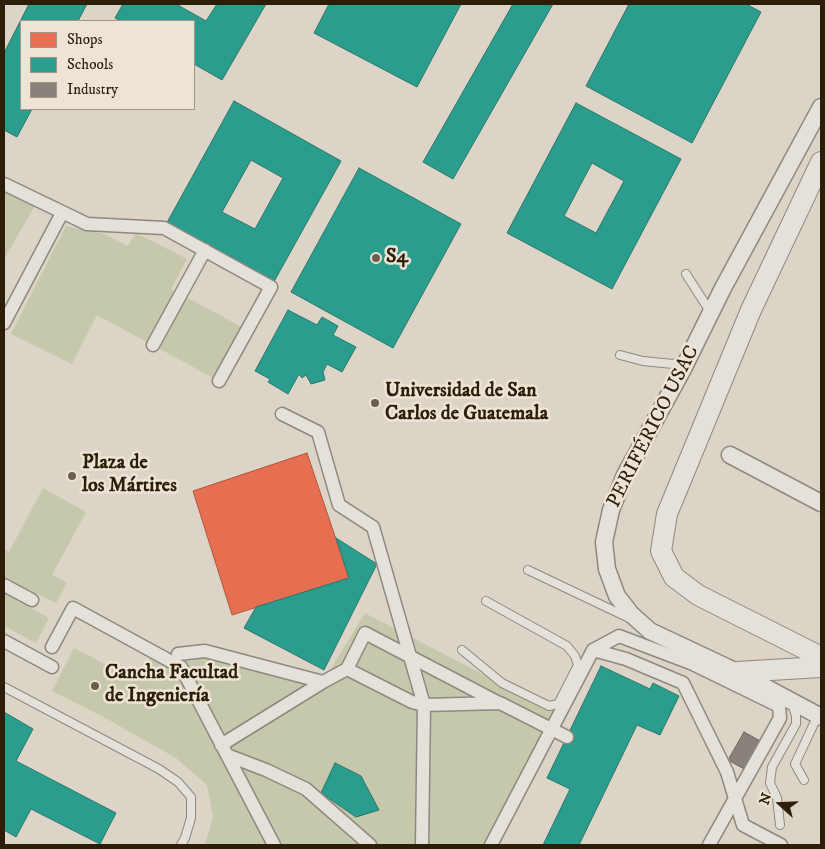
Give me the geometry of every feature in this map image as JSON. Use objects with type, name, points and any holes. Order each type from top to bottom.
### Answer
[{"type":"street","name":"PERIFÉRICO USAC","points":[[820,716],[737,672],[650,631],[617,596],[607,569],[604,542],[611,510],[625,475],[821,107]]},
{"type":"street","name":"PERIFÉRICO USAC","points":[[821,162],[751,310],[667,514],[662,551],[674,577],[698,595],[821,657]]},
{"type":"street","points":[[4,184],[86,224],[164,228],[272,287],[219,381]]},
{"type":"street","points":[[4,323],[62,213]]},
{"type":"street","points":[[153,345],[205,250]]},
{"type":"street","points":[[282,414],[318,432],[339,505],[373,527],[424,705],[422,845]]},
{"type":"street","points":[[730,455],[821,504]]},
{"type":"street","points":[[4,585],[32,600]]},
{"type":"street","points":[[52,647],[73,608],[92,623],[181,667],[274,845]]},
{"type":"street","points":[[224,750],[323,682],[347,669],[364,633],[567,737]]},
{"type":"street","points":[[490,845],[593,650],[619,636],[693,664],[779,706],[780,718],[708,845]]},
{"type":"street","points":[[4,641],[52,667]]},
{"type":"street","points":[[593,650],[626,659],[683,684],[727,772],[743,825],[781,845]]},
{"type":"street","points":[[178,654],[205,651],[323,682]]},
{"type":"street","points":[[737,672],[821,666]]},
{"type":"street","points":[[347,669],[412,702],[424,705],[500,703]]},
{"type":"street","points":[[224,750],[306,789],[370,845]]},
{"type":"lane","points":[[686,274],[711,313]]},
{"type":"lane","points":[[620,355],[643,362],[673,364],[688,358]]},
{"type":"lane","points":[[528,570],[644,626]]},
{"type":"lane","points":[[462,650],[502,683],[549,706],[558,704],[578,666],[575,656],[567,646],[486,601]]},
{"type":"lane","points":[[4,687],[159,769],[178,782],[191,797],[191,818],[182,845]]},
{"type":"lane","points":[[780,825],[777,798],[770,783],[772,767],[796,724],[795,708],[790,701]]},
{"type":"lane","points":[[804,780],[795,764],[820,716]]},
{"type":"green space","points":[[4,184],[37,202],[4,259]]},
{"type":"green space","points":[[66,226],[104,234],[128,246],[136,233],[187,259],[171,289],[247,330],[219,381],[97,315],[72,364],[11,334]]},
{"type":"green space","points":[[43,488],[86,512],[52,575],[67,583],[56,603],[36,593],[28,607],[49,618],[36,643],[4,626],[4,549],[9,552]]},
{"type":"green space","points":[[365,613],[559,714],[497,845],[205,845],[213,817],[207,785],[176,758],[109,720],[52,691],[74,648],[137,681],[150,658],[180,667],[178,654],[205,651],[323,682]]},
{"type":"building: Shops","points":[[307,453],[349,578],[232,615],[193,491]]},
{"type":"building: Schools","points":[[29,4],[87,4],[79,20],[21,20]]},
{"type":"building: Schools","points":[[123,4],[176,4],[206,21],[217,4],[266,4],[222,80],[195,65],[195,20],[119,20],[115,18]]},
{"type":"building: Schools","points":[[329,4],[461,4],[417,87],[314,33]]},
{"type":"building: Schools","points":[[513,4],[553,4],[453,179],[423,162]]},
{"type":"building: Schools","points":[[629,4],[746,4],[761,12],[692,143],[586,86]]},
{"type":"building: Schools","points":[[20,22],[20,110],[31,110],[17,137],[4,130],[4,53]]},
{"type":"building: Schools","points":[[234,101],[341,161],[271,287],[164,228]],"holes":[[[251,160],[283,178],[255,229],[222,212]]]},
{"type":"building: Schools","points":[[576,103],[681,159],[612,289],[507,233]],"holes":[[[592,163],[624,181],[596,233],[564,216]]]},
{"type":"building: Schools","name":"S4","points":[[359,168],[461,224],[393,348],[291,292]]},
{"type":"building: Schools","points":[[288,310],[317,325],[322,317],[338,326],[333,335],[356,347],[342,372],[327,364],[323,372],[325,380],[311,384],[306,375],[302,378],[299,374],[288,394],[268,382],[270,379],[255,371]]},
{"type":"building: Schools","points":[[336,538],[377,564],[324,670],[244,628],[256,607],[349,578]]},
{"type":"building: Schools","points":[[601,666],[650,689],[653,683],[679,696],[660,735],[637,725],[579,845],[543,845],[570,789],[547,778]]},
{"type":"building: Schools","points":[[4,712],[33,729],[16,761],[116,813],[100,844],[31,809],[16,837],[4,830]]},
{"type":"building: Schools","points":[[335,763],[361,776],[379,810],[356,817],[321,793]]},
{"type":"building: Industry","points":[[744,732],[762,742],[746,770],[728,760]]},
{"type":"place","name":"S4","points":[[376,258]]},
{"type":"place","name":"Universidad de San Carlos de Guatemala","points":[[375,403]]},
{"type":"place","name":"Plaza de los Mártires","points":[[72,476]]},
{"type":"place","name":"Cancha Facultad de Ingeniería","points":[[95,686]]}]
